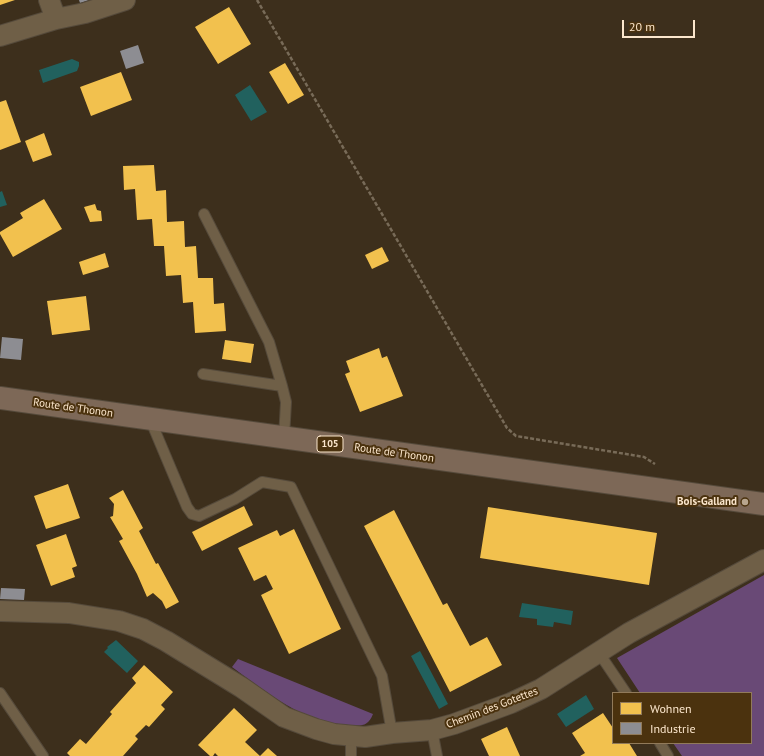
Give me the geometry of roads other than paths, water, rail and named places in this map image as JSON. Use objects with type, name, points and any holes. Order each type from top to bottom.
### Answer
[{"type":"main road","name":"Route de Thonon","points":[[0,398],[764,504]]},
{"type":"street","points":[[49,0],[56,19]]},
{"type":"street","points":[[0,36],[56,19],[85,13],[126,0]]},
{"type":"street","name":"Chemin des Gotettes","points":[[0,611],[70,613],[119,621],[143,629],[241,686],[284,717],[351,746],[365,738],[392,733],[432,730],[454,724],[541,689],[629,633],[764,560]]},
{"type":"lane","points":[[204,214],[269,342],[286,402],[284,438]]},
{"type":"lane","points":[[203,374],[282,386]]},
{"type":"lane","points":[[150,419],[187,507],[192,514],[199,516],[235,499],[262,482],[291,487],[382,676],[392,733]]},
{"type":"lane","points":[[599,653],[625,692]]},
{"type":"lane","points":[[0,693],[43,756]]},
{"type":"lane","points":[[432,730],[438,756]]},
{"type":"lane","points":[[661,744],[668,756]]},
{"type":"water","points":[[72,59],[79,62],[77,71],[43,83],[39,70]]},
{"type":"water","points":[[250,85],[267,112],[251,121],[235,95]]},
{"type":"water","points":[[2,191],[7,205],[0,207],[0,192]]},
{"type":"water","points":[[522,603],[573,611],[571,625],[554,622],[553,627],[537,625],[537,619],[519,617]]},
{"type":"water","points":[[116,640],[138,661],[127,673],[104,652],[108,648],[107,647]]},
{"type":"water","points":[[420,651],[448,704],[439,709],[411,656]]},
{"type":"water","points":[[586,695],[594,709],[566,727],[557,714]]},
{"type":"place","name":"Bois-Galland","points":[[745,502]]}]
